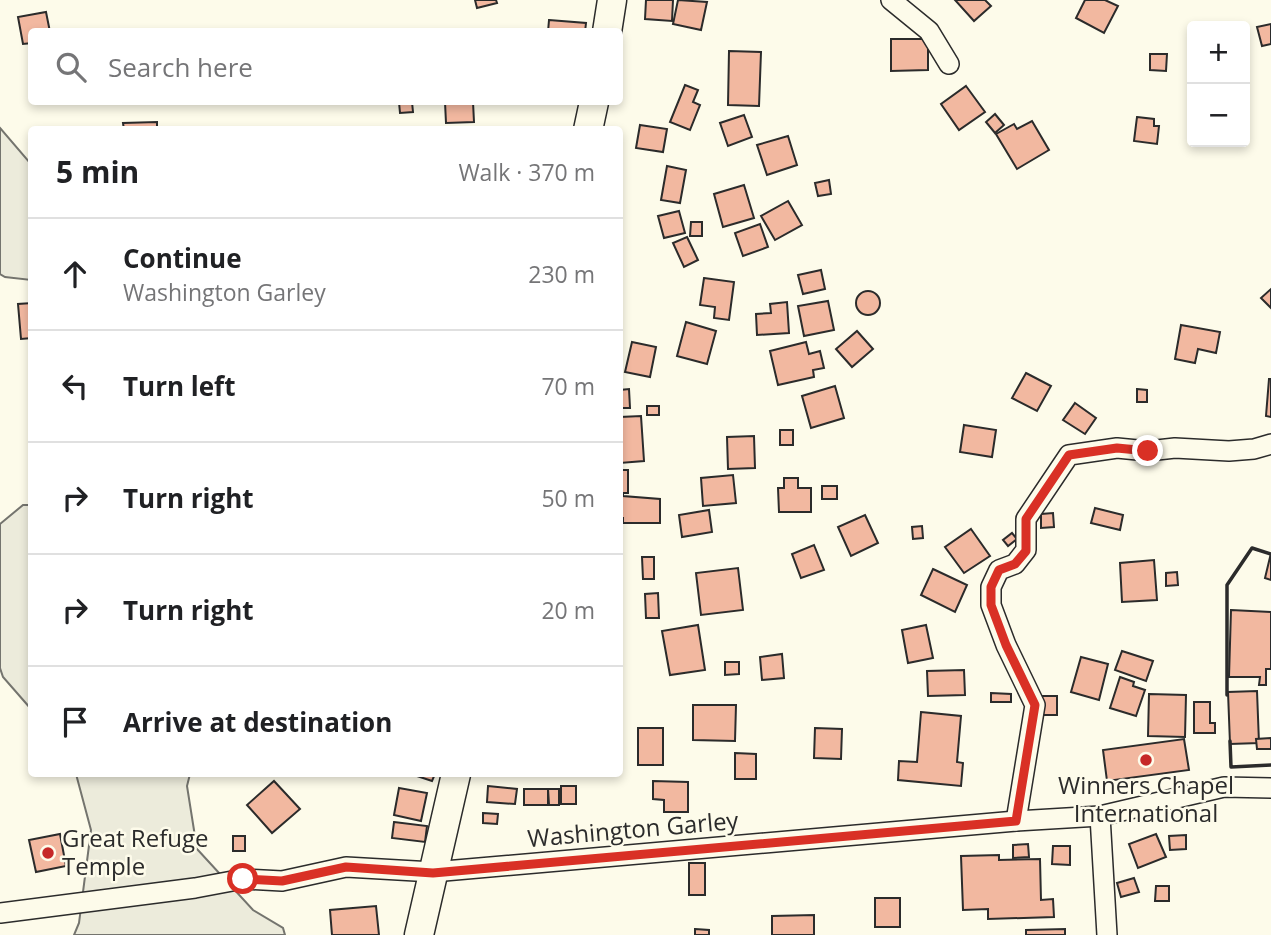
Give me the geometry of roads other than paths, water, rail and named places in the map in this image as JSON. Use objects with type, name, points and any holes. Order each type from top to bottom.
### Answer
[{"type":"street","points":[[608,28],[612,0]]},
{"type":"street","points":[[891,0],[929,31],[949,64]]},
{"type":"street","points":[[589,126],[593,105]]},
{"type":"street","points":[[1016,821],[1035,705],[1006,645],[991,605],[991,587],[999,570],[1015,564],[1026,551],[1026,519],[1062,465],[1069,455],[1117,448],[1148,451],[1175,448],[1229,451],[1254,449],[1271,444]]},
{"type":"street","points":[[419,935],[455,777]]},
{"type":"street","name":"Washington Garley","points":[[0,913],[195,888],[243,879],[282,881],[346,867],[433,873],[1016,821],[1100,816],[1224,787],[1271,788]]},
{"type":"street","points":[[1100,816],[1107,935]]},
{"type":"place","name":"Winners Chapel International","points":[[1146,760]]},
{"type":"place","name":"Great Refuge Temple","points":[[48,853]]}]
